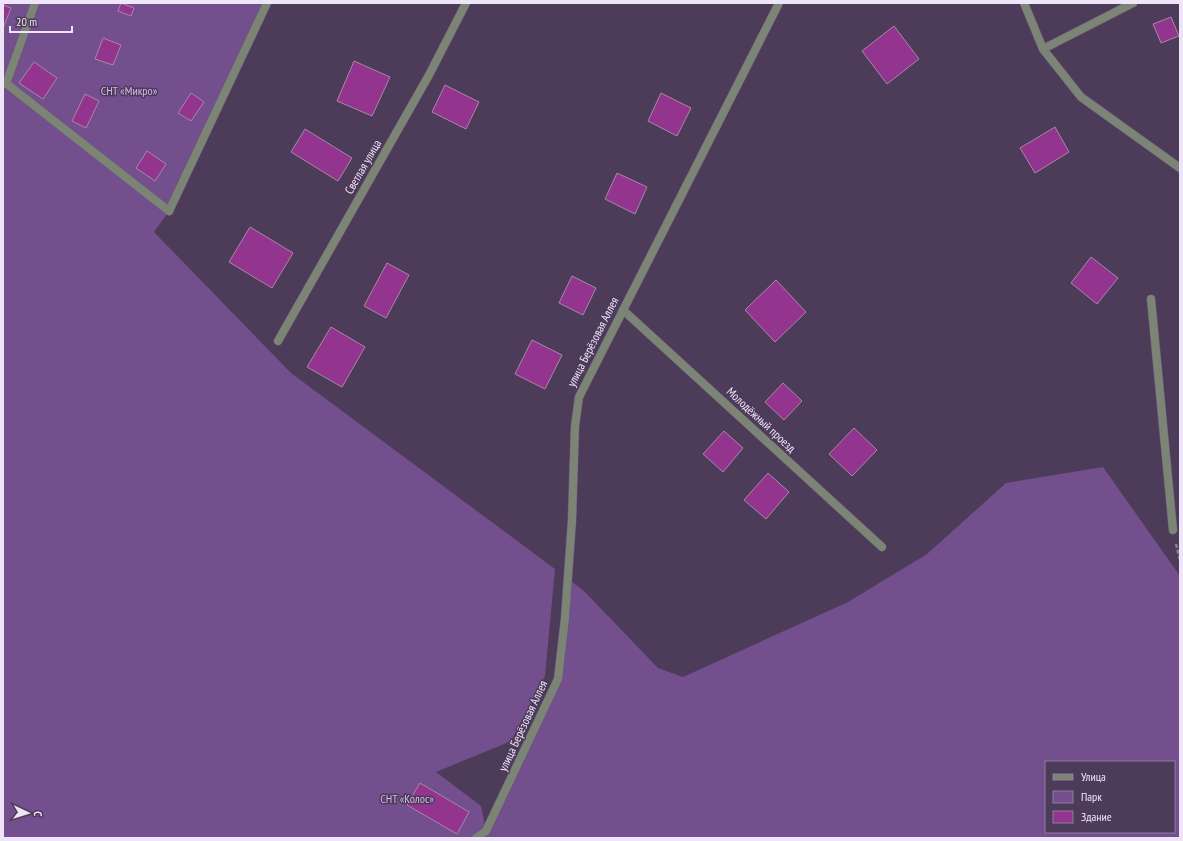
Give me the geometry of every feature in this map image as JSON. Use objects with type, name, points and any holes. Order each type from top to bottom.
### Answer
[{"type":"street","points":[[35,3],[4,83],[169,211],[267,3]]},
{"type":"street","name":"Светлая улица","points":[[278,341],[429,74],[466,3]]},
{"type":"street","name":"улица Берёзовая Аллея","points":[[486,835],[558,679],[565,618],[572,520],[575,426],[579,397],[779,3]]},
{"type":"street","points":[[1024,3],[1043,49],[1081,97],[1180,168]]},
{"type":"street","points":[[1043,49],[1133,3]]},
{"type":"street","points":[[1151,299],[1173,530]]},
{"type":"street","name":"Молодёжный проезд","points":[[623,310],[882,547]]},
{"type":"street","points":[[476,838],[486,835]]},
{"type":"green space","points":[[3,3],[267,3],[169,211],[154,232],[291,373],[555,569],[545,676],[511,741],[436,772],[481,806],[486,831],[558,679],[567,578],[584,591],[658,668],[683,677],[848,602],[927,554],[1006,483],[1103,467],[1180,576],[1180,838],[3,838]]},
{"type":"building","points":[[121,3],[134,8],[131,16],[118,11]]},
{"type":"building","points":[[3,5],[11,8],[3,28]]},
{"type":"building","points":[[1171,17],[1179,36],[1161,43],[1153,24]]},
{"type":"building","points":[[894,26],[919,59],[887,84],[862,51]]},
{"type":"building","points":[[103,38],[121,45],[113,65],[95,59]]},
{"type":"building","points":[[354,61],[390,77],[372,116],[337,101]]},
{"type":"building","points":[[34,62],[57,78],[43,99],[19,83]]},
{"type":"building","points":[[445,85],[479,102],[466,129],[432,112]]},
{"type":"building","points":[[191,93],[204,102],[191,121],[178,113]]},
{"type":"building","points":[[661,93],[691,108],[677,136],[648,121]]},
{"type":"building","points":[[85,94],[99,101],[86,128],[72,121]]},
{"type":"building","points":[[1055,127],[1069,152],[1035,173],[1020,148]]},
{"type":"building","points":[[305,129],[352,158],[338,181],[291,152]]},
{"type":"building","points":[[147,151],[166,164],[155,181],[136,168]]},
{"type":"building","points":[[617,173],[647,187],[635,214],[605,199]]},
{"type":"building","points":[[250,227],[293,253],[272,288],[229,262]]},
{"type":"building","points":[[1091,257],[1118,278],[1097,304],[1071,283]]},
{"type":"building","points":[[387,263],[409,275],[386,318],[364,306]]},
{"type":"building","points":[[572,276],[596,288],[583,315],[559,303]]},
{"type":"building","points":[[776,280],[806,312],[775,342],[745,310]]},
{"type":"building","points":[[331,327],[365,347],[342,387],[307,367]]},
{"type":"building","points":[[532,340],[562,355],[545,389],[515,374]]},
{"type":"building","points":[[783,383],[802,401],[784,420],[765,402]]},
{"type":"building","points":[[854,428],[877,450],[852,476],[829,454]]},
{"type":"building","points":[[724,431],[743,448],[723,472],[703,454]]},
{"type":"building","points":[[768,473],[789,492],[766,519],[744,500]]},
{"type":"building","points":[[420,783],[469,812],[457,834],[407,805]]},
{"type":"park label","name":"СНТ «Микро»","points":[[129,91]]},
{"type":"park label","name":"СНТ «Колос»","points":[[407,799]]}]
